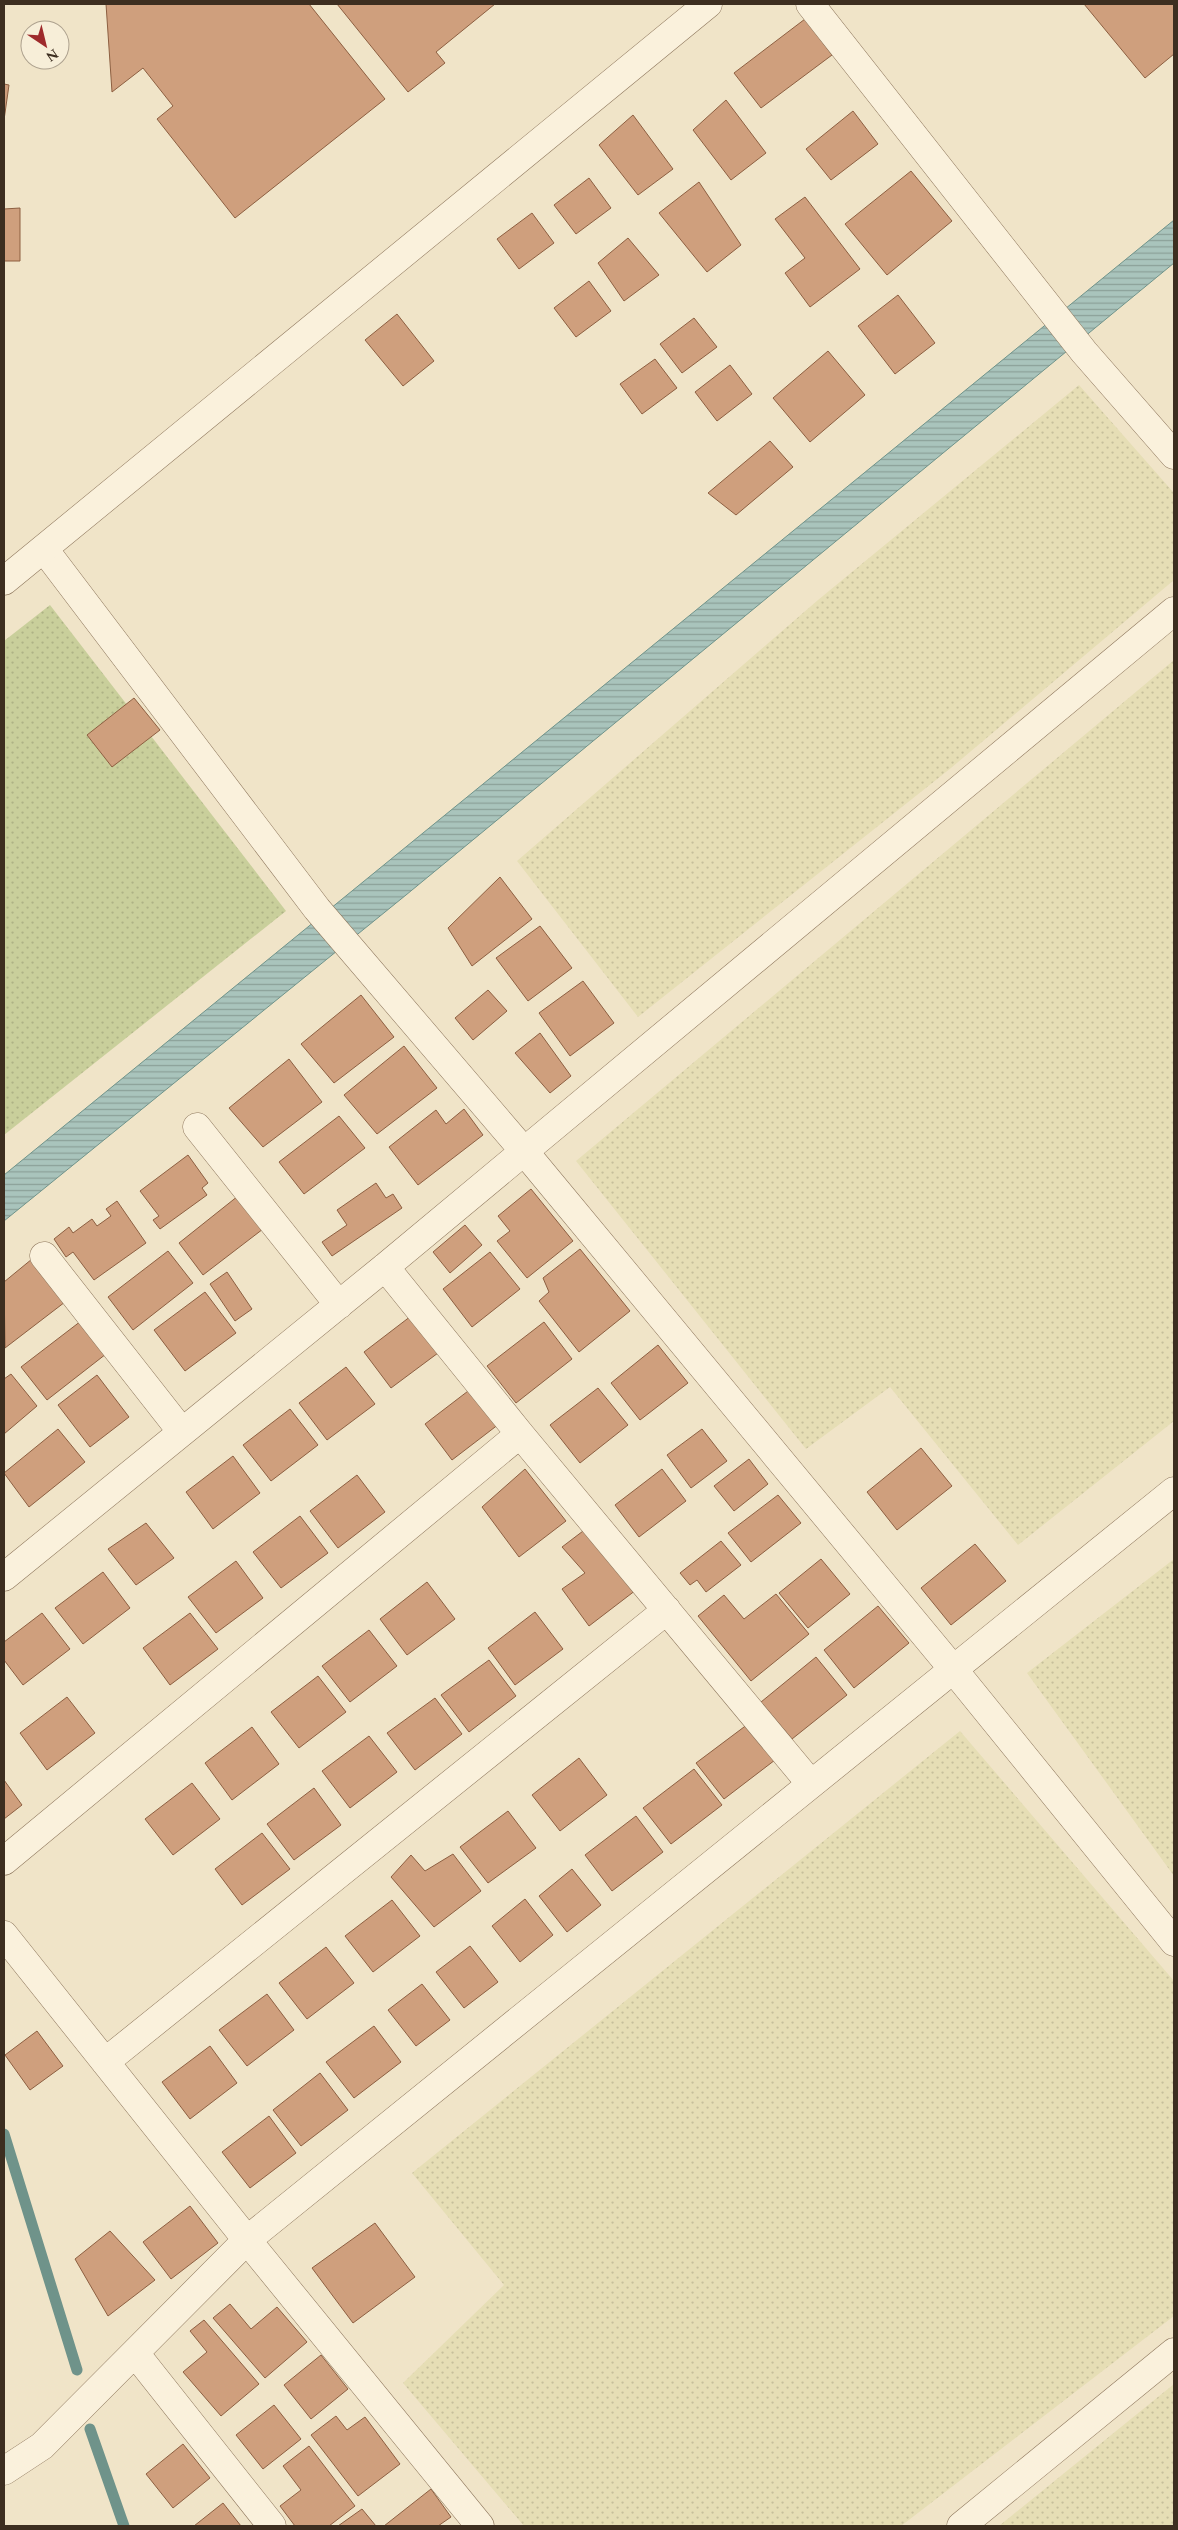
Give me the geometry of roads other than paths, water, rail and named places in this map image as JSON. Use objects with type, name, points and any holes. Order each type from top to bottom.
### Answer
[{"type":"street","points":[[4,581],[708,4]]},
{"type":"street","points":[[810,4],[1084,352],[1174,455]]},
{"type":"street","points":[[44,549],[317,909],[523,1150],[953,1669],[1174,1942]]},
{"type":"street","points":[[4,1577],[339,1305],[523,1150],[1174,611]]},
{"type":"street","points":[[197,1127],[339,1305]]},
{"type":"street","points":[[44,1256],[182,1432]]},
{"type":"street","points":[[385,1267],[520,1434],[811,1784]]},
{"type":"street","points":[[4,1861],[520,1434]]},
{"type":"street","points":[[4,2471],[42,2446],[247,2240],[1174,1491]]},
{"type":"street","points":[[104,2062],[667,1610]]},
{"type":"street","points":[[4,1935],[247,2240],[480,2526]]},
{"type":"street","points":[[961,2526],[1174,2352]]},
{"type":"street","points":[[135,2353],[272,2526]]},
{"type":"water","points":[[1174,220],[1174,263],[406,895],[4,1221],[4,1175]]},
{"type":"waterway","points":[[4,2134],[77,2370]]},
{"type":"waterway","points":[[90,2429],[124,2526]]}]
